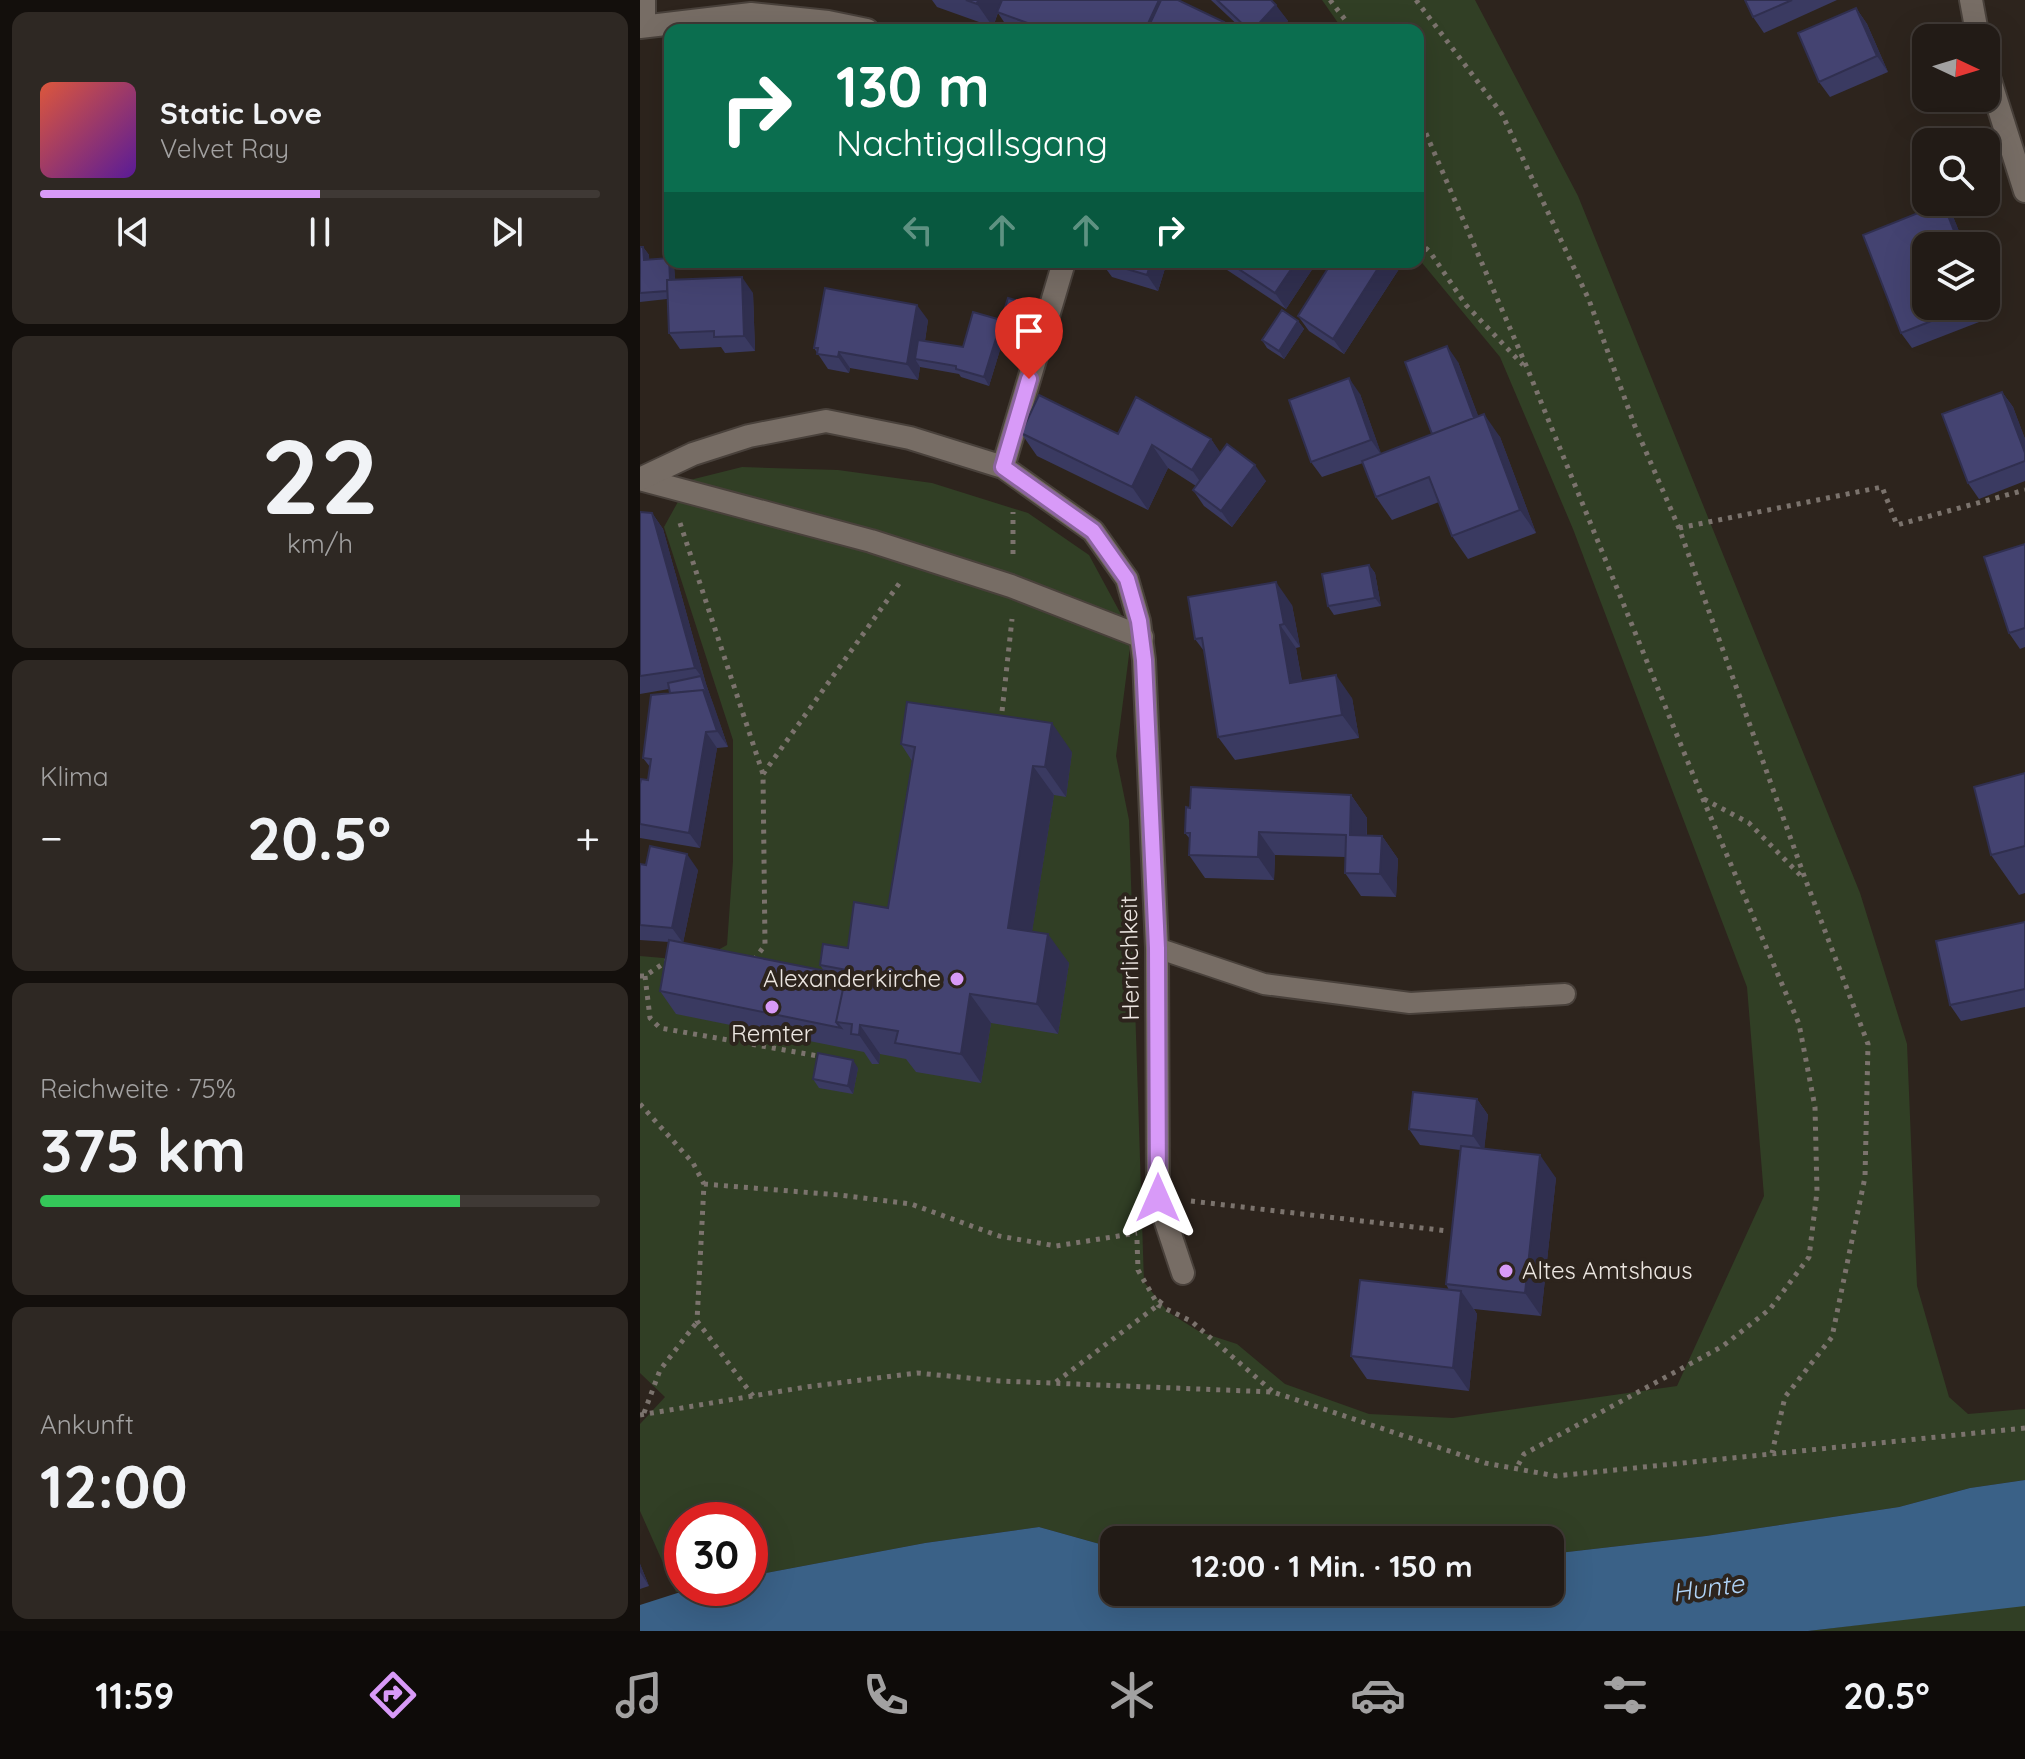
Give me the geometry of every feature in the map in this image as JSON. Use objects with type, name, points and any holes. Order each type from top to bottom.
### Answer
[{"type":"street","points":[[644,0],[642,27],[664,24]]},
{"type":"street","points":[[1971,0],[1975,24]]},
{"type":"street","points":[[667,24],[751,14],[838,24]]},
{"type":"street","points":[[2000,112],[2025,191]]},
{"type":"street","points":[[1003,467],[1062,268]]},
{"type":"street","name":"Herrlichkeit","points":[[640,479],[693,454],[749,436],[826,421],[910,438],[1003,467],[1093,531],[1127,579],[1142,637],[1157,948],[1158,1198],[1183,1273]]},
{"type":"street","name":"Herrlichkeit","points":[[640,479],[911,554],[1011,586],[1142,637]]},
{"type":"lane","points":[[1157,948],[1264,984],[1410,1003],[1565,994]]},
{"type":"path","points":[[1330,0],[1348,24]]},
{"type":"path","points":[[1416,0],[1502,114],[1589,300],[1634,424],[1679,528],[1868,1044],[1865,1177],[1832,1337],[1785,1397],[1772,1453]]},
{"type":"path","points":[[1424,129],[1528,370],[1703,799],[1799,1024],[1815,1107],[1817,1192],[1809,1257],[1770,1309],[1723,1346],[1524,1454],[1516,1469]]},
{"type":"path","points":[[1424,246],[1466,305],[1528,370]]},
{"type":"path","points":[[1679,528],[1882,487],[1897,525],[2025,490]]},
{"type":"path","points":[[676,510],[763,774],[765,945],[755,960],[744,961]]},
{"type":"path","points":[[763,774],[900,585],[911,554]]},
{"type":"path","points":[[1703,799],[1749,823],[1806,881]]},
{"type":"path","points":[[680,961],[670,959],[643,976],[650,1018],[660,1028],[837,1059]]},
{"type":"path","points":[[640,1104],[693,1163],[704,1184],[697,1321],[660,1370],[641,1414]]},
{"type":"path","points":[[704,1184],[911,1204],[999,1236],[1056,1246],[1137,1233]]},
{"type":"path","points":[[1158,1198],[1448,1231]]},
{"type":"path","points":[[1056,1382],[1158,1305]]},
{"type":"path","points":[[697,1321],[753,1396]]},
{"type":"path","points":[[641,1414],[917,1373],[1000,1381],[1273,1392],[1485,1463],[1556,1476],[2025,1428]]},
{"type":"green space","points":[[1322,0],[1475,0],[1578,196],[1860,893],[1907,1044],[1917,1286],[1949,1397],[1968,1414],[2025,1409],[2025,1480],[1970,1488],[1899,1507],[1706,1536],[1564,1552],[1564,1526],[1100,1526],[1100,1544],[1039,1527],[925,1543],[768,1573],[768,1502],[664,1502],[664,1565],[640,1511],[640,1424],[665,1397],[640,1373],[640,956],[698,961],[727,945],[733,861],[733,740],[664,527],[690,480],[742,467],[838,470],[932,483],[1028,513],[1089,555],[1123,618],[1130,647],[1116,756],[1129,820],[1144,1282],[1168,1312],[1200,1332],[1237,1344],[1285,1384],[1369,1414],[1453,1418],[1677,1386],[1764,1196],[1747,987],[1573,529],[1500,357],[1424,265],[1424,24],[1339,24]]},
{"type":"green space","points":[[2025,1606],[2025,1631],[1808,1631]]},
{"type":"water","name":"Hunte","points":[[2025,1480],[2025,1606],[1808,1631],[640,1631],[640,1605],[664,1597],[664,1606],[768,1606],[768,1573],[925,1543],[1039,1527],[1100,1544],[1100,1606],[1564,1606],[1564,1552],[1706,1536],[1899,1507],[1970,1488]]},
{"type":"building","points":[[1002,0],[1159,0],[1148,24],[1030,24],[997,12]]},
{"type":"building","points":[[1161,0],[1178,0],[1224,22],[1223,24],[1150,24]]},
{"type":"building","points":[[1217,0],[1271,0],[1276,5],[1259,24],[1243,24]]},
{"type":"building","points":[[1745,0],[1792,0],[1753,17]]},
{"type":"building","points":[[1856,8],[1877,56],[1819,82],[1798,33]]},
{"type":"building","points":[[1912,215],[1948,216],[1954,232],[1912,232],[1912,320],[1934,320],[1901,333],[1863,235]]},
{"type":"building","points":[[640,247],[643,247],[644,260],[664,258],[664,268],[669,268],[670,280],[667,280],[667,291],[640,293]]},
{"type":"building","points":[[1123,268],[1149,268],[1147,275]]},
{"type":"building","points":[[1237,268],[1292,268],[1275,293]]},
{"type":"building","points":[[1328,268],[1378,268],[1333,339],[1298,316]]},
{"type":"building","points":[[742,277],[744,336],[714,337],[714,331],[669,333],[667,280]]},
{"type":"building","points":[[825,288],[917,305],[907,364],[839,352],[838,357],[817,354],[818,348],[814,348]]},
{"type":"building","points":[[1008,298],[1026,303],[1015,337],[998,332],[984,377],[956,369],[956,366],[915,359],[918,340],[963,347],[973,312],[1001,320]]},
{"type":"building","points":[[1282,310],[1298,321],[1279,351],[1262,340]]},
{"type":"building","points":[[1447,346],[1474,418],[1432,434],[1405,362]]},
{"type":"building","points":[[1349,378],[1371,440],[1311,462],[1289,400]]},
{"type":"building","points":[[2002,392],[2025,453],[2025,461],[1968,483],[1942,414]]},
{"type":"building","points":[[1039,395],[1118,434],[1136,397],[1211,439],[1192,470],[1152,445],[1132,487],[1021,433]]},
{"type":"building","points":[[1484,414],[1520,510],[1452,536],[1429,477],[1376,497],[1362,461]]},
{"type":"building","points":[[1227,444],[1255,465],[1221,511],[1193,490]]},
{"type":"building","points":[[640,512],[652,513],[695,668],[640,676]]},
{"type":"building","points":[[2025,544],[2025,628],[2009,633],[1984,557]]},
{"type":"building","points":[[1369,565],[1375,598],[1328,606],[1322,574]]},
{"type":"building","points":[[1276,582],[1290,683],[1336,675],[1342,715],[1218,737],[1202,638],[1195,639],[1188,597]]},
{"type":"building","points":[[701,676],[708,698],[703,690],[670,693],[668,683]]},
{"type":"building","points":[[703,690],[717,731],[706,732],[689,833],[640,824],[640,784],[641,779],[648,780],[651,759],[643,758],[651,695]]},
{"type":"building","points":[[907,702],[1052,723],[1045,767],[1033,766],[1008,928],[1048,934],[1037,1004],[970,994],[961,1054],[895,1043],[898,1031],[860,1025],[859,1035],[851,1034],[852,1024],[836,1022],[847,970],[820,965],[823,944],[848,948],[854,902],[888,908],[915,747],[901,744]]},
{"type":"building","points":[[2025,773],[2025,846],[1991,855],[1974,787]]},
{"type":"building","points":[[1191,787],[1351,795],[1350,835],[1382,836],[1380,874],[1345,873],[1346,835],[1259,832],[1258,857],[1189,855],[1190,833],[1185,833]]},
{"type":"building","points":[[650,846],[687,854],[672,928],[640,925],[640,864],[646,865]]},
{"type":"building","points":[[2025,922],[2025,989],[1950,1005],[1936,941]]},
{"type":"building","points":[[669,940],[846,975],[836,1022],[841,1028],[660,991]]},
{"type":"building","points":[[818,1053],[853,1060],[848,1086],[813,1079]]},
{"type":"building","points":[[1413,1092],[1477,1099],[1473,1136],[1409,1129]]},
{"type":"building","name":"Altes Amtshaus","points":[[1461,1146],[1540,1155],[1525,1293],[1446,1284]]},
{"type":"building","points":[[1360,1280],[1461,1291],[1453,1368],[1351,1356]]},
{"type":"place","name":"Alexanderkirche","points":[[957,979]]},
{"type":"place","name":"Remter","points":[[772,1007]]},
{"type":"place","name":"Altes Amtshaus","points":[[1506,1271]]},
{"type":"route","points":[[1029,379],[1003,467],[1093,531],[1127,579],[1142,637],[1157,948],[1158,1198]]}]
